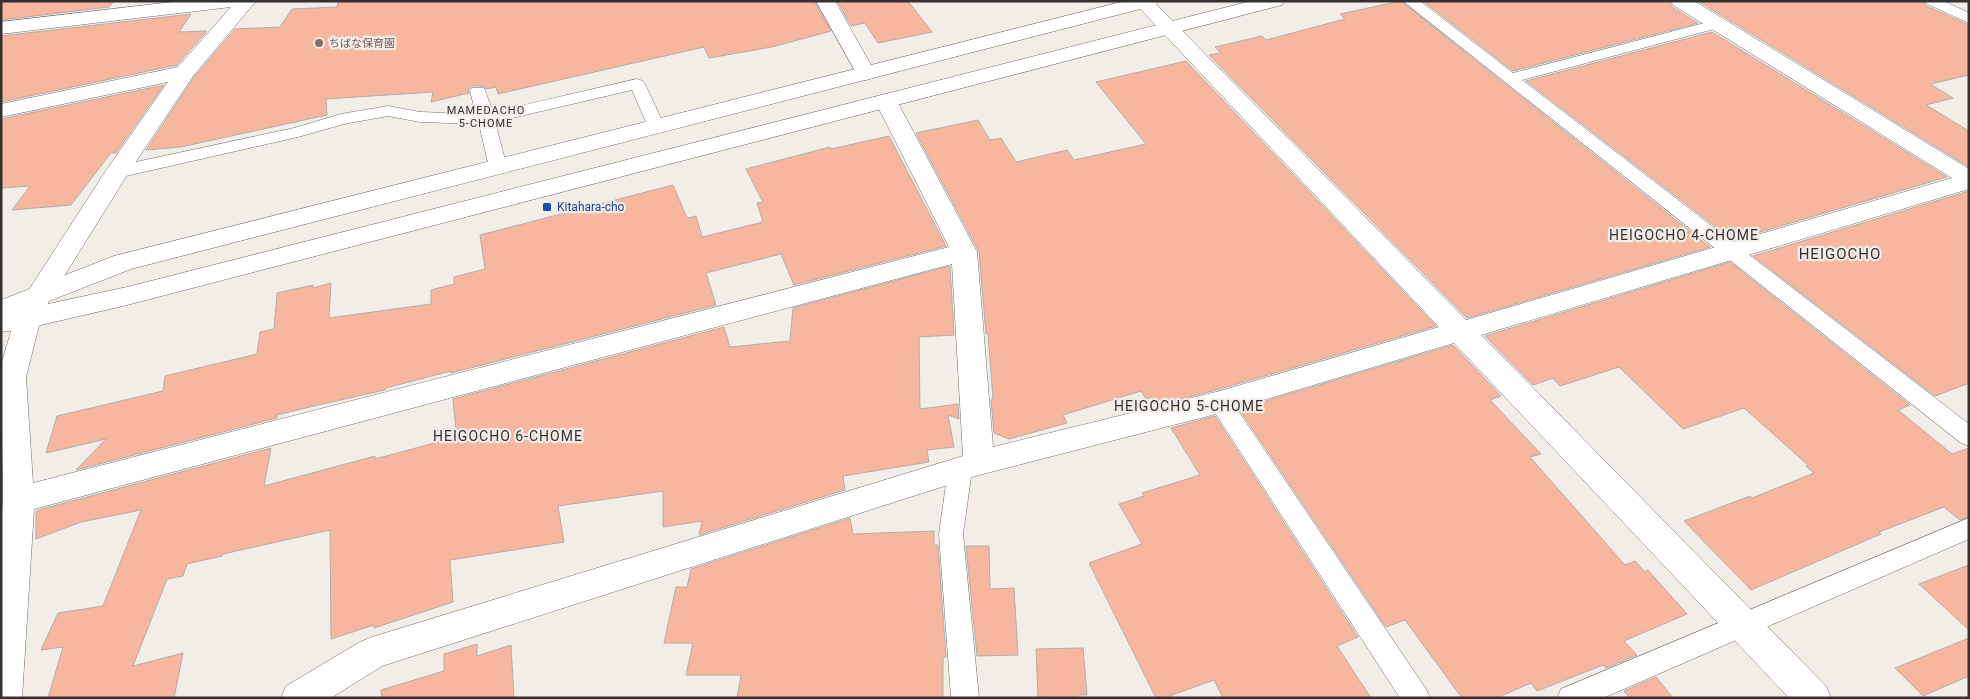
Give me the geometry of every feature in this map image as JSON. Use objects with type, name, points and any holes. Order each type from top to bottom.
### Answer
[{"type":"street","points":[[1,28],[234,1]]},
{"type":"street","points":[[4,698],[19,500],[6,381],[33,307],[117,172],[185,72],[247,1]]},
{"type":"street","points":[[825,1],[866,74]]},
{"type":"street","points":[[1,310],[146,291],[1275,1]]},
{"type":"street","points":[[1680,1],[1969,180]]},
{"type":"street","points":[[1,322],[123,262],[1144,2],[1814,698]]},
{"type":"street","points":[[1,111],[185,72]]},
{"type":"street","points":[[886,101],[964,252],[969,466]]},
{"type":"street","points":[[299,698],[372,652],[969,466],[1220,402],[1969,180]]},
{"type":"street","points":[[19,500],[964,252]]},
{"type":"lane","points":[[1410,1],[1969,437]]},
{"type":"lane","points":[[1932,1],[1969,19]]},
{"type":"lane","points":[[1509,79],[1717,24]]},
{"type":"lane","points":[[117,172],[298,132],[341,119],[388,111],[420,117],[486,119],[637,84],[656,127]]},
{"type":"lane","points":[[478,91],[498,167]]},
{"type":"lane","points":[[1220,402],[1416,698]]},
{"type":"lane","points":[[965,698],[950,534],[969,466]]},
{"type":"lane","points":[[1571,698],[1969,528]]},
{"type":"building","points":[[1,1],[114,1],[109,7],[1,20]]},
{"type":"building","points":[[338,1],[814,1],[831,31],[772,47],[709,58],[704,47],[498,94],[496,87],[486,89],[484,86],[472,86],[468,90],[469,93],[431,102],[433,92],[326,99],[327,115],[181,147],[146,150],[194,77],[235,29],[280,27],[292,9],[337,7]]},
{"type":"building","points":[[837,1],[908,1],[932,32],[878,43],[865,23],[851,26]]},
{"type":"building","points":[[1401,1],[1710,247],[1467,318],[1209,55],[1221,53],[1215,47],[1262,36],[1266,40],[1345,19],[1340,14]]},
{"type":"building","points":[[1423,1],[1669,1],[1672,7],[1698,23],[1513,71]]},
{"type":"building","points":[[1698,1],[1923,1],[1926,6],[1969,25],[1969,75],[1930,84],[1953,98],[1926,105],[1969,131],[1969,167]]},
{"type":"building","points":[[191,14],[179,32],[207,31],[177,65],[1,102],[1,36]]},
{"type":"building","points":[[1712,32],[1947,177],[1733,240],[1526,81]]},
{"type":"building","points":[[1186,61],[1436,326],[1220,389],[1157,405],[1152,397],[1146,399],[1141,391],[1063,415],[1067,423],[1009,439],[994,433],[988,334],[986,334],[979,252],[916,133],[978,120],[990,140],[1001,138],[1016,162],[1067,150],[1074,160],[1146,144],[1096,82]]},
{"type":"building","points":[[164,85],[116,153],[111,153],[71,205],[12,210],[30,186],[1,188],[1,119]]},
{"type":"building","points":[[889,136],[946,246],[794,285],[781,254],[706,273],[716,305],[451,373],[451,371],[386,388],[385,390],[277,415],[277,418],[76,470],[106,439],[46,453],[57,416],[163,391],[165,376],[257,354],[260,332],[274,329],[277,293],[313,285],[313,288],[331,283],[329,318],[431,304],[431,290],[454,284],[454,277],[485,269],[480,235],[673,185],[687,218],[696,216],[702,237],[763,222],[757,203],[763,202],[746,169],[830,147],[831,149]]},
{"type":"building","points":[[1969,191],[1969,383],[1935,396],[1753,256]]},
{"type":"building","points":[[1730,262],[1910,405],[1898,410],[1952,454],[1969,448],[1969,516],[1960,520],[1944,507],[1879,532],[1881,534],[1751,590],[1684,521],[1750,496],[1752,498],[1814,473],[1806,466],[1808,465],[1744,408],[1683,429],[1619,367],[1560,386],[1553,378],[1533,385],[1485,336]]},
{"type":"building","points":[[950,266],[954,335],[919,337],[920,409],[958,404],[959,419],[948,415],[954,447],[927,450],[929,462],[843,476],[845,490],[699,535],[702,521],[663,527],[663,491],[558,506],[564,542],[450,560],[453,602],[374,628],[374,625],[331,639],[330,530],[223,554],[222,556],[187,564],[183,576],[167,579],[133,666],[183,653],[174,698],[48,698],[63,647],[41,650],[58,613],[103,606],[141,510],[81,522],[36,539],[36,512],[38,510],[271,448],[264,486],[375,456],[375,459],[453,438],[452,432],[456,431],[453,399],[724,327],[730,347],[790,341],[793,308]]},
{"type":"building","points":[[1453,345],[1501,396],[1490,400],[1541,454],[1530,457],[1625,565],[1635,561],[1645,572],[1648,570],[1687,614],[1624,641],[1637,655],[1606,668],[1603,665],[1537,691],[1531,683],[1496,698],[1462,698],[1405,620],[1386,627],[1239,409]]},
{"type":"building","points":[[1215,416],[1358,637],[1337,646],[1371,698],[1223,698],[1214,680],[1164,698],[1156,698],[1089,563],[1142,544],[1119,504],[1144,496],[1142,493],[1200,475],[1171,428]]},
{"type":"building","points":[[850,518],[853,534],[934,531],[934,545],[938,545],[946,657],[943,657],[943,698],[737,698],[741,675],[686,675],[693,643],[664,643],[676,587],[687,587],[691,569]]},
{"type":"building","points":[[966,546],[989,546],[990,589],[1014,588],[1018,655],[977,656]]},
{"type":"building","points":[[1969,565],[1969,630],[1919,584]]},
{"type":"building","points":[[1969,638],[1969,676],[1923,696],[1895,668]]},
{"type":"building","points":[[477,644],[477,656],[511,645],[514,698],[382,698],[381,690],[444,671],[444,654]]},
{"type":"building","points":[[1083,648],[1087,695],[1077,695],[1078,698],[1038,697],[1036,649]]},
{"type":"building","points":[[1656,677],[1673,698],[1630,698],[1624,691]]},
{"type":"place","name":"ちばな保育園","points":[[319,43]]},
{"type":"place","name":"Kitahara-cho","points":[[547,207]]},
{"type":"district","name":"MAMEDACHO 5-CHOME","points":[[486,116]]},
{"type":"district","name":"HEIGOCHO 4-CHOME","points":[[1684,235]]},
{"type":"district","name":"HEIGOCHO","points":[[1840,254]]},
{"type":"district","name":"HEIGOCHO 5-CHOME","points":[[1189,406]]},
{"type":"district","name":"HEIGOCHO 6-CHOME","points":[[508,436]]}]
